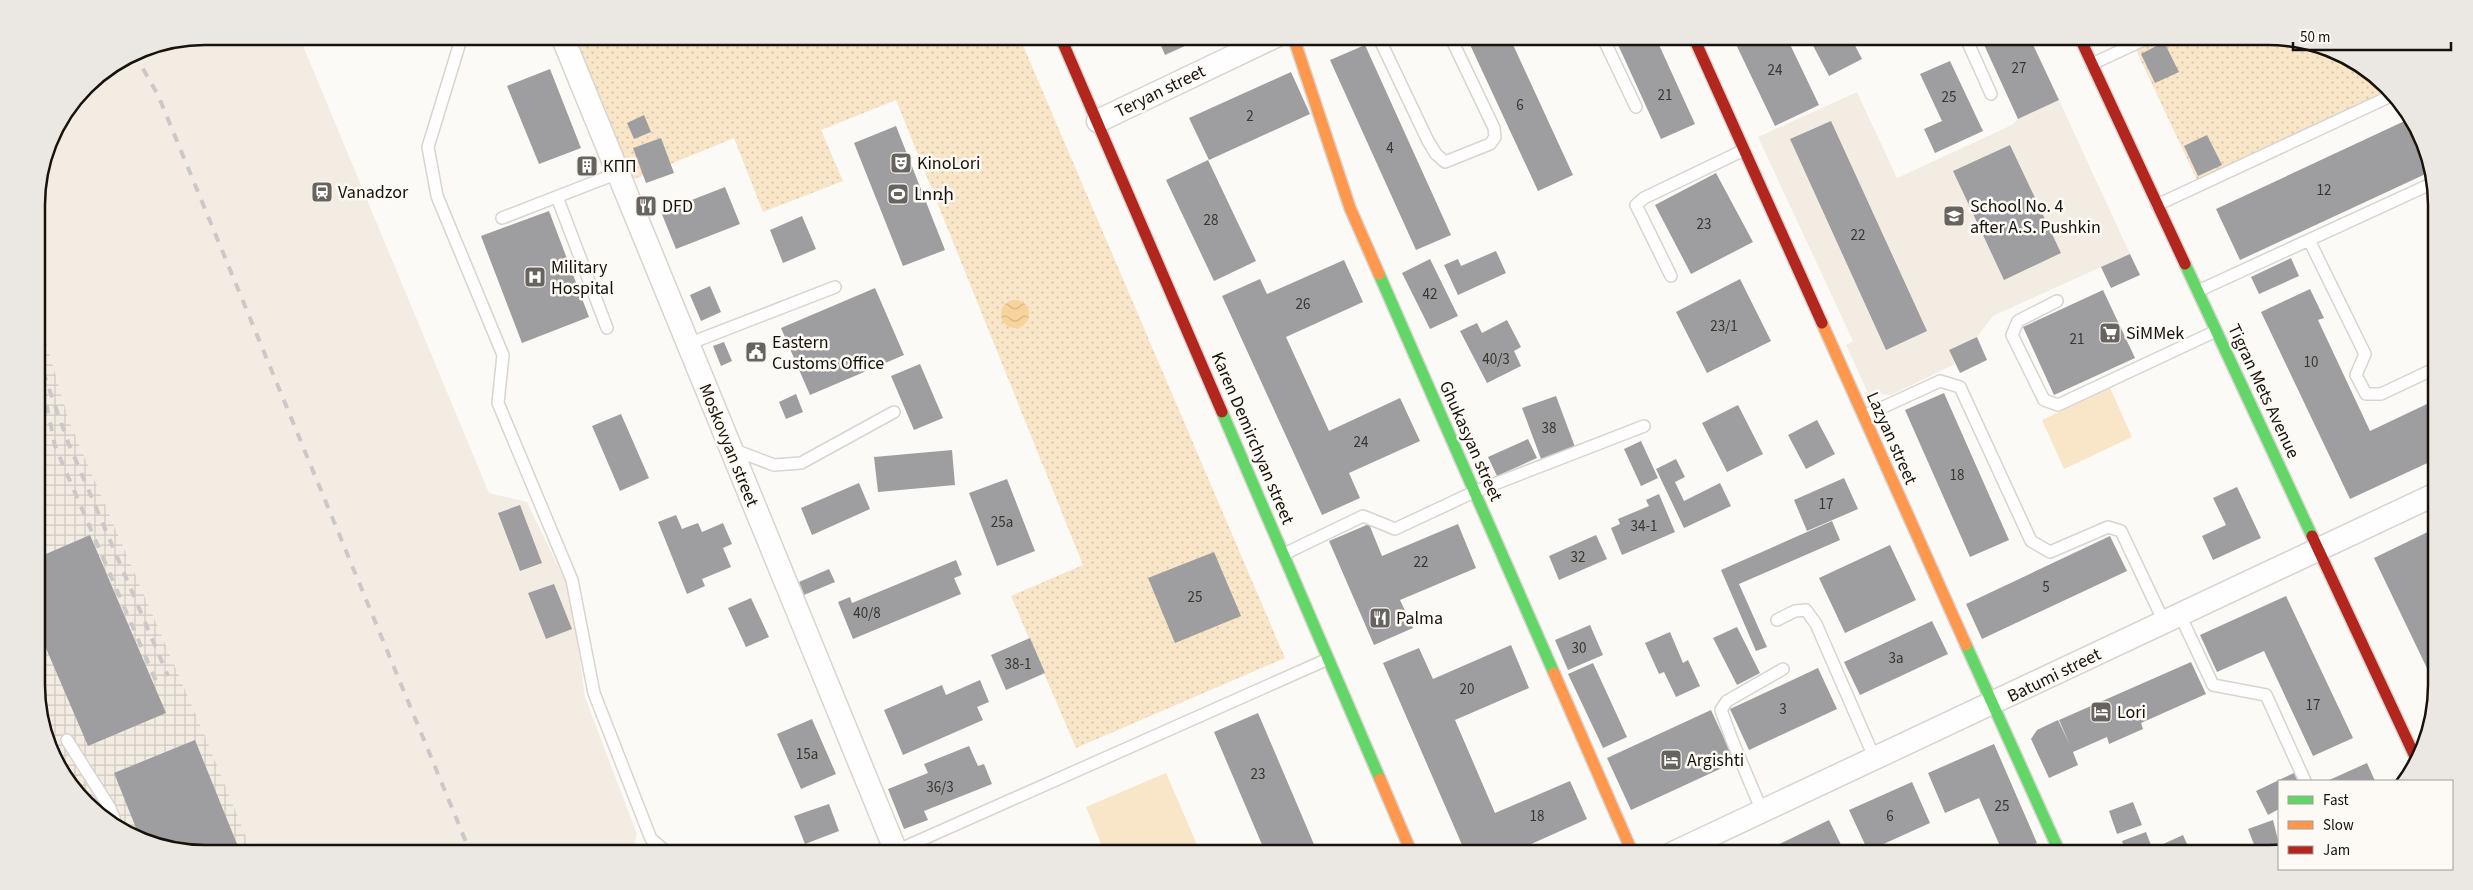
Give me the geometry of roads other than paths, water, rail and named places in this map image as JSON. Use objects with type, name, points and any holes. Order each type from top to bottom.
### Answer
[{"type":"street","name":"Moskovyan street","points":[[566,45],[894,845]]},
{"type":"street","name":"Karen Demirchyan street","points":[[1064,45],[1408,845]]},
{"type":"street","name":"Teryan street","points":[[1098,121],[1257,45]]},
{"type":"street","name":"Ghukasyan street","points":[[1296,45],[1350,208],[1629,845]]},
{"type":"street","name":"Lazyan street","points":[[1697,45],[2056,845]]},
{"type":"street","name":"Tigran Mets Avenue","points":[[2083,45],[2413,752]]},
{"type":"street","name":"Batumi street","points":[[1690,845],[2428,498]]},
{"type":"lane","points":[[459,45],[428,147],[437,196],[504,355],[498,403],[572,580],[594,693],[651,839],[658,845]]},
{"type":"lane","points":[[1382,45],[1428,141],[1436,154],[1445,162],[1490,144],[1495,137],[1494,128],[1454,45]]},
{"type":"lane","points":[[1606,45],[1636,107]]},
{"type":"lane","points":[[1969,45],[1991,94]]},
{"type":"lane","points":[[2092,64],[2133,45]]},
{"type":"lane","points":[[2158,205],[2386,98]]},
{"type":"lane","points":[[1671,276],[1636,205],[1644,198],[1744,150]]},
{"type":"lane","points":[[502,218],[618,173]]},
{"type":"lane","points":[[2198,291],[2427,186]]},
{"type":"lane","points":[[557,197],[607,328]]},
{"type":"lane","points":[[2309,240],[2365,354],[2356,375],[2366,394],[2381,394],[2428,372]]},
{"type":"lane","points":[[688,344],[835,287]]},
{"type":"lane","points":[[2057,301],[2018,321],[2012,335],[2044,400],[2058,405],[2217,331]]},
{"type":"lane","points":[[1864,416],[1940,381],[1960,387],[2031,541],[2050,552],[2108,527],[2121,531],[2213,685],[2266,696],[2305,780]]},
{"type":"lane","points":[[730,449],[774,465],[801,463],[894,412]]},
{"type":"lane","points":[[1284,554],[1363,516],[1395,529],[1474,492],[1644,426]]},
{"type":"lane","points":[[1777,620],[1795,610],[1806,610],[1816,624],[1875,759]]},
{"type":"lane","points":[[913,845],[1328,659]]},
{"type":"lane","points":[[1762,811],[1721,710],[1727,701],[1783,669]]},
{"type":"lane","points":[[67,740],[113,815]]},
{"type":"water","points":[[1015,300],[1025,304],[1029,314],[1025,324],[1015,328],[1005,324],[1001,314],[1005,304]]},
{"type":"railway","points":[[138,60],[158,95],[467,845]]},
{"type":"railway","points":[[45,377],[68,442],[168,676]]},
{"type":"railway","points":[[45,397],[55,446],[156,681]]},
{"type":"place","name":"KinoLori","points":[[901,163]]},
{"type":"place","name":"КПП","points":[[587,166]]},
{"type":"place","name":"Vanadzor","points":[[322,192]]},
{"type":"place","name":"Լոռի","points":[[898,194]]},
{"type":"place","name":"DFD","points":[[646,206]]},
{"type":"place","name":"School No. 4 after A.S. Pushkin","points":[[1954,216]]},
{"type":"place","name":"Military Hospital","points":[[535,277]]},
{"type":"place","name":"SiMMek","points":[[2110,333]]},
{"type":"place","name":"Eastern Customs Office","points":[[756,352]]},
{"type":"place","name":"Palma","points":[[1380,618]]},
{"type":"place","name":"Lori","points":[[2101,712]]},
{"type":"place","name":"Argishti","points":[[1671,760]]}]
